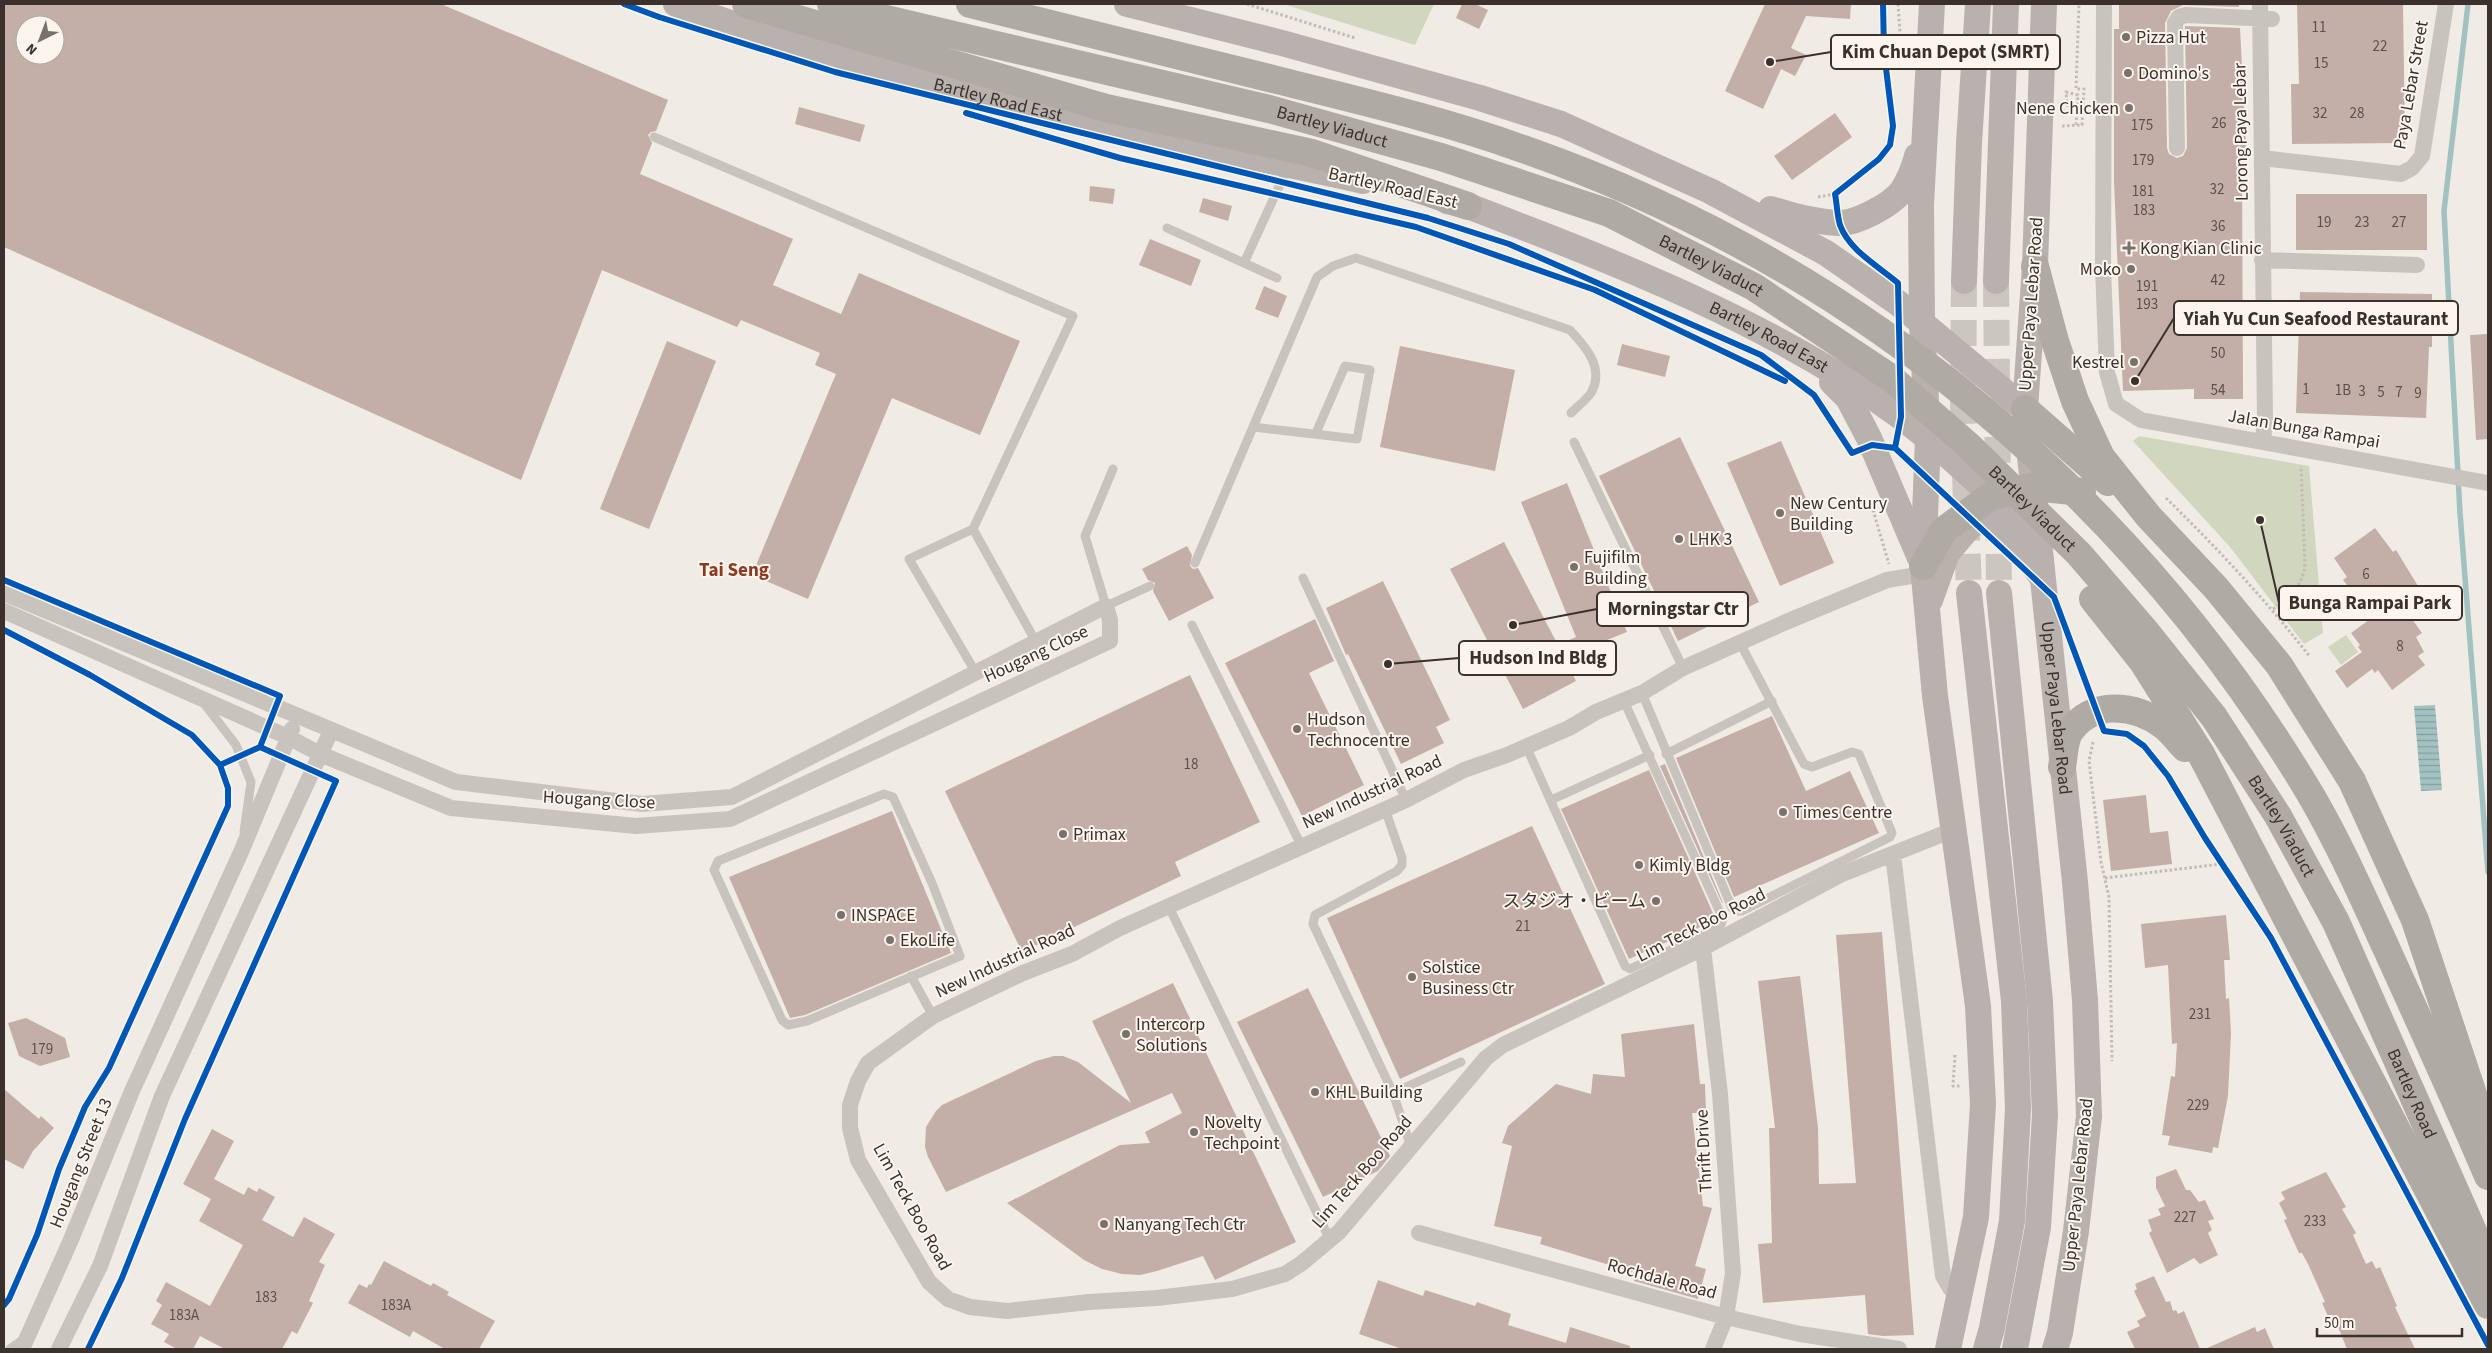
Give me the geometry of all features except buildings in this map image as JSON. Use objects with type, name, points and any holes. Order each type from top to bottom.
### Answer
[{"type":"highway","points":[[746,4],[1106,108],[1312,153],[1468,206]]},
{"type":"highway","name":"Bartley Viaduct","points":[[832,4],[873,16],[1269,109],[1441,157],[1609,214],[1754,286],[1891,378],[1969,446],[2079,554],[2147,633],[2214,717],[2278,816],[2336,922]]},
{"type":"highway","name":"Bartley Viaduct","points":[[970,4],[1390,108],[1524,149],[1662,205],[1761,256],[1827,295],[1883,331],[1940,373],[1992,416],[2059,476],[2116,535],[2177,604],[2223,662],[2312,797],[2344,856]]},
{"type":"highway","points":[[2035,266],[2054,341],[2075,401],[2102,457],[2149,517],[2216,588],[2279,665],[2352,781],[2415,920],[2488,1140]]},
{"type":"highway","points":[[2025,409],[2149,517]]},
{"type":"highway","points":[[1923,570],[1944,530],[1991,496],[2032,487],[2088,493],[2149,517]]},
{"type":"highway","points":[[2037,537],[2115,624],[2143,662],[2201,754],[2211,777],[2250,845],[2316,977],[2488,1305]]},
{"type":"highway","points":[[2115,624],[2107,571],[2139,541],[2194,566]]},
{"type":"highway","points":[[2062,767],[2068,734],[2081,720],[2100,721],[2121,707],[2141,713],[2164,726],[2211,777]]},
{"type":"highway","name":"Bartley Road","points":[[2344,856],[2488,1176]]},
{"type":"highway","name":"Bartley Road","points":[[2336,922],[2488,1265]]},
{"type":"main road","points":[[1126,4],[1282,43],[1480,98],[1561,124],[1710,191],[1788,230],[1826,253],[1898,304],[2025,409]]},
{"type":"main road","points":[[1932,4],[1921,204],[1922,323],[1928,439],[1923,570],[1926,610],[1953,830],[1978,1006],[1983,1104],[1976,1217],[1948,1349]]},
{"type":"main road","points":[[1964,281],[1969,143],[1978,4]]},
{"type":"main road","name":"Upper Paya Lebar Road","points":[[1996,281],[2006,4]]},
{"type":"main road","name":"Upper Paya Lebar Road","points":[[2044,4],[2035,266],[2025,409],[2037,537],[2076,882],[2084,990],[2089,1116],[2076,1231],[2060,1333],[2055,1349]]},
{"type":"main road","name":"Bartley Road East","points":[[668,10],[731,24],[910,76],[1152,136],[1289,164],[1468,206],[1596,255],[1697,300],[1806,356],[1901,417],[2037,537]]},
{"type":"main road","points":[[1710,191],[1800,218],[1840,223],[1859,219],[1877,210],[1901,192],[1913,171],[1922,138],[1926,111]]},
{"type":"main road","points":[[1806,356],[1848,398],[1869,438],[1923,570]]},
{"type":"main road","points":[[1926,610],[1947,553],[1974,522],[1983,522],[2011,538],[2042,577]]},
{"type":"main road","points":[[1969,593],[2014,1001],[2018,1109],[2012,1221],[1992,1328],[1986,1349]]},
{"type":"main road","name":"Upper Paya Lebar Road","points":[[2000,593],[2040,1001],[2045,1115],[2038,1227],[2015,1349]]},
{"type":"street","name":"Jalan Bunga Rampai","points":[[2104,4],[2103,267],[2106,372],[2116,404],[2141,420],[2430,471],[2481,482]]},
{"type":"street","name":"Paya Lebar Street","points":[[2262,158],[2402,174],[2412,168],[2422,156],[2446,4]]},
{"type":"street","name":"Lorong Paya Lebar","points":[[2263,442],[2265,418],[2262,260],[2264,13]]},
{"type":"street","points":[[2177,148],[2175,23],[2178,17],[2264,13]]},
{"type":"street","points":[[2262,260],[2417,265]]},
{"type":"street","name":"New Industrial Road","points":[[858,1081],[868,1064],[933,1016],[1023,973],[1072,954],[1120,928],[1406,800],[1464,770],[1507,755],[1569,728],[1596,712],[1642,693],[1683,668],[1786,622],[1894,578],[1923,570]]},
{"type":"street","name":"Hougang Close","points":[[4,593],[297,718],[456,782],[642,804],[732,797],[1106,606],[1110,620],[1110,642],[730,820],[636,826],[451,808],[320,754],[288,737],[4,611]]},
{"type":"street","name":"Hougang Street 13","points":[[25,1342],[70,1242],[132,1091],[240,852],[297,718]]},
{"type":"street","points":[[58,1349],[100,1266],[162,1096],[331,732]]},
{"type":"street","name":"Lim Teck Boo Road","points":[[858,1081],[850,1105],[850,1128],[858,1160],[928,1282],[948,1299],[970,1307],[1007,1311],[1088,1302],[1157,1298],[1232,1288],[1284,1274],[1302,1263],[1330,1240],[1486,1058],[1503,1045],[1703,948],[1842,874],[1953,830]]},
{"type":"street","points":[[1893,854],[1943,1276],[1950,1288],[1959,1296]]},
{"type":"street","name":"Thrift Drive","points":[[1703,948],[1720,1094],[1733,1273],[1726,1317],[1713,1349]]},
{"type":"street","name":"Rochdale Road","points":[[1418,1233],[1726,1317],[1800,1334],[1899,1349]]},
{"type":"lane","points":[[654,137],[1073,316],[973,529],[909,559],[976,672]]},
{"type":"lane","points":[[1244,263],[1289,164]]},
{"type":"lane","points":[[1167,228],[1277,278]]},
{"type":"lane","points":[[1195,563],[1317,277],[1332,266],[1356,258],[1570,330],[1589,350],[1597,375],[1591,393],[1572,413]]},
{"type":"lane","points":[[1253,427],[1357,439],[1370,370],[1345,366],[1316,433]]},
{"type":"lane","points":[[1574,442],[1683,668]]},
{"type":"lane","points":[[1113,469],[1085,536],[1106,606],[1150,586]]},
{"type":"lane","points":[[973,529],[1036,642]]},
{"type":"lane","points":[[1303,578],[1406,800]]},
{"type":"lane","points":[[1192,625],[1302,847]]},
{"type":"lane","points":[[1642,693],[1732,908],[1736,911],[1742,911],[1890,837],[1892,833],[1859,754],[1852,752],[1808,767],[1740,643]]},
{"type":"lane","points":[[201,699],[236,745],[251,782],[240,852]]},
{"type":"lane","points":[[1526,746],[1627,968],[1630,969],[1720,927],[1723,920],[1650,755],[1624,702]]},
{"type":"lane","points":[[1666,754],[1772,702]]},
{"type":"lane","points":[[1551,800],[1650,755]]},
{"type":"lane","points":[[884,794],[893,797],[932,883],[960,956],[911,976],[834,1010],[788,1025],[782,1020],[714,870],[715,865],[718,861],[884,794]]},
{"type":"lane","points":[[1385,809],[1402,858],[1402,865],[1397,870],[1315,915],[1313,924],[1393,1093],[1411,1147]]},
{"type":"lane","points":[[1169,907],[1330,1240]]},
{"type":"lane","points":[[911,976],[933,1016]]},
{"type":"lane","points":[[1393,1093],[1461,1062]]},
{"type":"lane","points":[[10,1349],[25,1342]]},
{"type":"path","points":[[624,4],[668,10]]},
{"type":"path","points":[[1898,4],[1902,60]]},
{"type":"path","points":[[2079,4],[2076,88],[2084,89]]},
{"type":"path","points":[[2059,102],[2058,112],[2068,111],[2066,92],[2078,95],[2076,125]]},
{"type":"path","points":[[1840,223],[1835,194],[1842,188]]},
{"type":"path","points":[[1360,202],[1428,218]]},
{"type":"path","points":[[1776,366],[1814,395]]},
{"type":"path","points":[[2265,418],[2353,438]]},
{"type":"path","points":[[2273,609],[2296,589],[2304,570],[2301,448]]},
{"type":"path","points":[[1872,507],[1894,578]]},
{"type":"path","points":[[2100,721],[2089,761],[2109,898],[2112,1070]]},
{"type":"path","points":[[2105,878],[2219,860],[2227,872]]},
{"type":"green space","points":[[1283,4],[1434,4],[1415,45]]},
{"type":"green space","points":[[2139,436],[2309,466],[2323,633],[2304,644],[2230,547],[2133,441]]},
{"type":"green space","points":[[2354,593],[2366,610],[2352,621],[2350,596]]},
{"type":"green space","points":[[2346,635],[2358,652],[2341,665],[2328,647]]},
{"type":"water","points":[[2413,590],[2416,620],[2414,621],[2399,600]]},
{"type":"water","points":[[2435,705],[2442,790],[2421,791],[2414,706]]},
{"type":"waterway","points":[[2468,4],[2444,211],[2460,513],[2488,872]]},
{"type":"tunnel","points":[[1964,281],[1963,415],[1969,593]]},
{"type":"tunnel","points":[[1996,281],[1999,593]]},
{"type":"cycle path","points":[[624,4],[659,17],[835,72],[1428,218],[1509,244],[1761,355],[1814,395],[1852,453],[1872,445],[1895,448],[2054,597],[2104,731],[2127,734],[2144,746],[2168,776],[2205,838],[2271,938],[2488,1345]]},
{"type":"cycle path","points":[[1883,4],[1884,52],[1893,126],[1890,145],[1879,159],[1835,194],[1838,217],[1844,234],[1857,250],[1898,283],[1901,417],[1895,448]]},
{"type":"cycle path","points":[[966,113],[1120,158],[1416,227],[1595,290],[1785,381]]},
{"type":"cycle path","points":[[4,580],[280,696],[260,747],[220,765]]},
{"type":"cycle path","points":[[4,630],[90,675],[192,735],[220,765],[228,788],[228,806],[109,1068],[85,1107],[59,1169],[37,1235],[9,1299],[4,1305]]},
{"type":"cycle path","points":[[88,1349],[122,1278],[185,1119],[336,781],[260,747]]},
{"type":"place","name":"Pizza Hut","points":[[2126,37]]},
{"type":"place","name":"Kim Chuan Depot (SMRT)","points":[[1770,62]]},
{"type":"place","name":"Domino's","points":[[2128,73]]},
{"type":"place","name":"Nene Chicken","points":[[2129,108]]},
{"type":"place","name":"Kong Kian Clinic","points":[[2129,248]]},
{"type":"place","name":"Moko","points":[[2131,269]]},
{"type":"place","name":"Kestrel","points":[[2134,362]]},
{"type":"place","name":"Yiah Yu Cun Seafood Restaurant","points":[[2135,381]]},
{"type":"place","name":"New Century Building","points":[[1780,513]]},
{"type":"place","name":"Bunga Rampai Park","points":[[2260,520]]},
{"type":"place","name":"LHK 3","points":[[1679,539]]},
{"type":"place","name":"Fujifilm Building","points":[[1574,567]]},
{"type":"place","name":"Morningstar Ctr","points":[[1513,625]]},
{"type":"place","name":"Hudson Ind Bldg","points":[[1388,664]]},
{"type":"place","name":"Hudson Technocentre","points":[[1297,729]]},
{"type":"place","name":"Times Centre","points":[[1783,812]]},
{"type":"place","name":"Primax","points":[[1063,834]]},
{"type":"place","name":"Kimly Bldg","points":[[1639,865]]},
{"type":"place","name":"スタジオ・ビーム","points":[[1656,901]]},
{"type":"place","name":"INSPACE","points":[[841,915]]},
{"type":"place","name":"EkoLife","points":[[890,940]]},
{"type":"place","name":"Solstice Business Ctr","points":[[1412,977]]},
{"type":"place","name":"Intercorp Solutions","points":[[1126,1034]]},
{"type":"place","name":"KHL Building","points":[[1315,1092]]},
{"type":"place","name":"Novelty Techpoint","points":[[1194,1132]]},
{"type":"place","name":"Nanyang Tech Ctr","points":[[1104,1224]]},
{"type":"district","name":"Tai Seng","points":[[734,570]]}]
